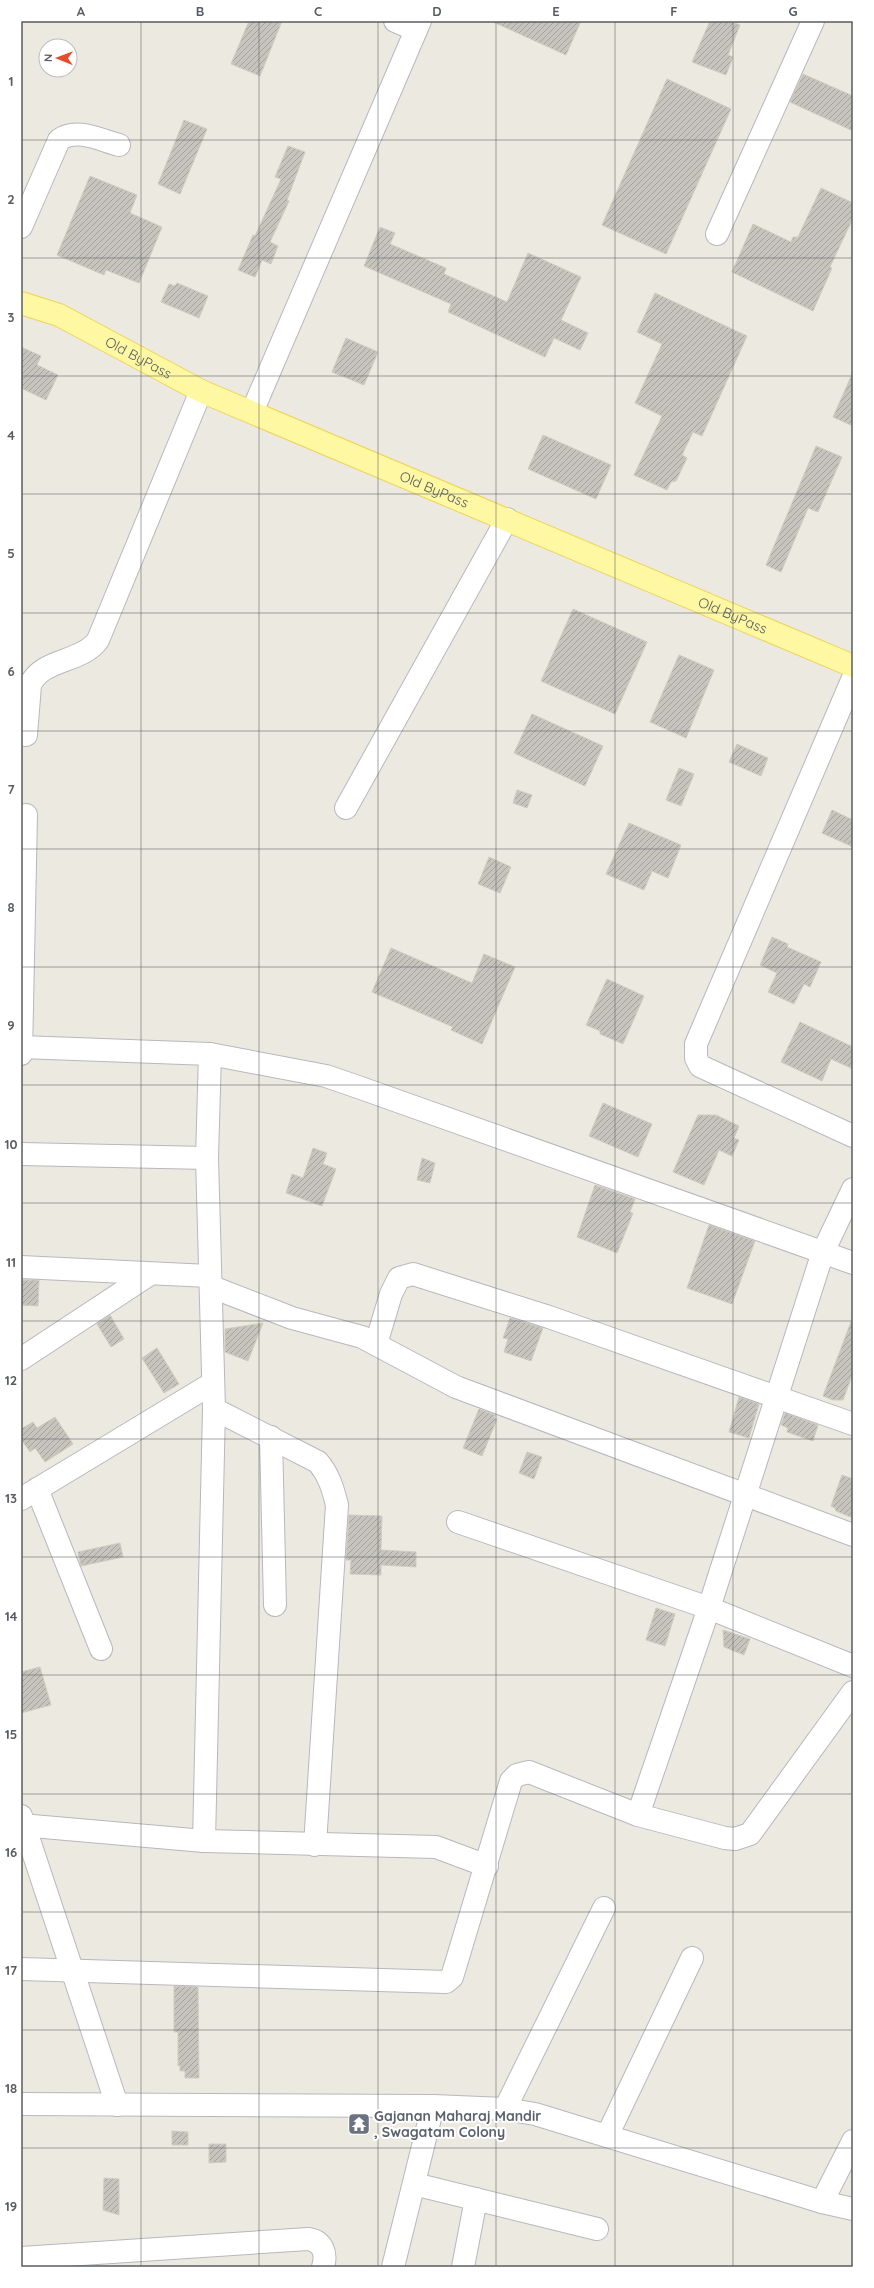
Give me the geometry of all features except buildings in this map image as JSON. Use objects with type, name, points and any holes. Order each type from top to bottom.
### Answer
[{"type":"main road","name":"Old ByPass","points":[[21,303],[59,315],[201,391],[853,666]]},
{"type":"street","points":[[252,412],[418,25],[395,21]]},
{"type":"street","points":[[717,234],[813,21]]},
{"type":"street","points":[[21,227],[59,140],[66,135],[75,133],[119,145]]},
{"type":"street","points":[[26,735],[30,685],[33,679],[43,670],[84,653],[98,640],[201,391]]},
{"type":"street","points":[[346,808],[507,519]]},
{"type":"street","points":[[853,678],[696,1044],[695,1051],[700,1066],[853,1136]]},
{"type":"street","points":[[21,816],[26,815],[21,1054]]},
{"type":"street","points":[[21,1047],[210,1054],[326,1076],[853,1263]]},
{"type":"street","points":[[204,1841],[214,1409],[207,1158],[210,1054]]},
{"type":"street","points":[[21,1154],[207,1158]]},
{"type":"street","points":[[638,1815],[710,1608],[775,1397],[823,1252],[853,1189]]},
{"type":"street","points":[[21,1267],[150,1274],[211,1282],[292,1318],[362,1338],[376,1344],[456,1388],[853,1536]]},
{"type":"street","points":[[21,1359],[150,1274]]},
{"type":"street","points":[[376,1344],[391,1294],[400,1278],[413,1274],[549,1317],[853,1424]]},
{"type":"street","points":[[101,1649],[29,1494],[213,1384]]},
{"type":"street","points":[[214,1409],[318,1462],[325,1471],[332,1485],[337,1505],[315,1845]]},
{"type":"street","points":[[270,1437],[275,1605]]},
{"type":"street","points":[[458,1522],[710,1608],[853,1666]]},
{"type":"street","points":[[21,1969],[72,1969],[441,1983],[452,1978],[487,1866],[511,1781],[522,1773],[529,1772],[638,1815],[725,1838],[735,1839],[750,1834],[853,1692]]},
{"type":"street","points":[[117,2105],[22,1822],[204,1841],[436,1847],[487,1866]]},
{"type":"street","points":[[505,2109],[604,1908]]},
{"type":"street","points":[[608,2134],[692,1958]]},
{"type":"street","points":[[21,2104],[433,2106],[505,2109],[535,2114],[608,2134],[822,2202],[853,2209]]},
{"type":"street","points":[[393,2267],[433,2106]]},
{"type":"street","points":[[822,2202],[853,2141]]},
{"type":"street","points":[[414,2184],[597,2229]]},
{"type":"street","points":[[463,2267],[476,2199]]},
{"type":"street","points":[[21,2258],[308,2239],[316,2240],[322,2247],[326,2257],[323,2267]]},
{"type":"place","name":"Gajanan Maharaj Mandir , Swagatam Colony","points":[[359,2124]]}]
